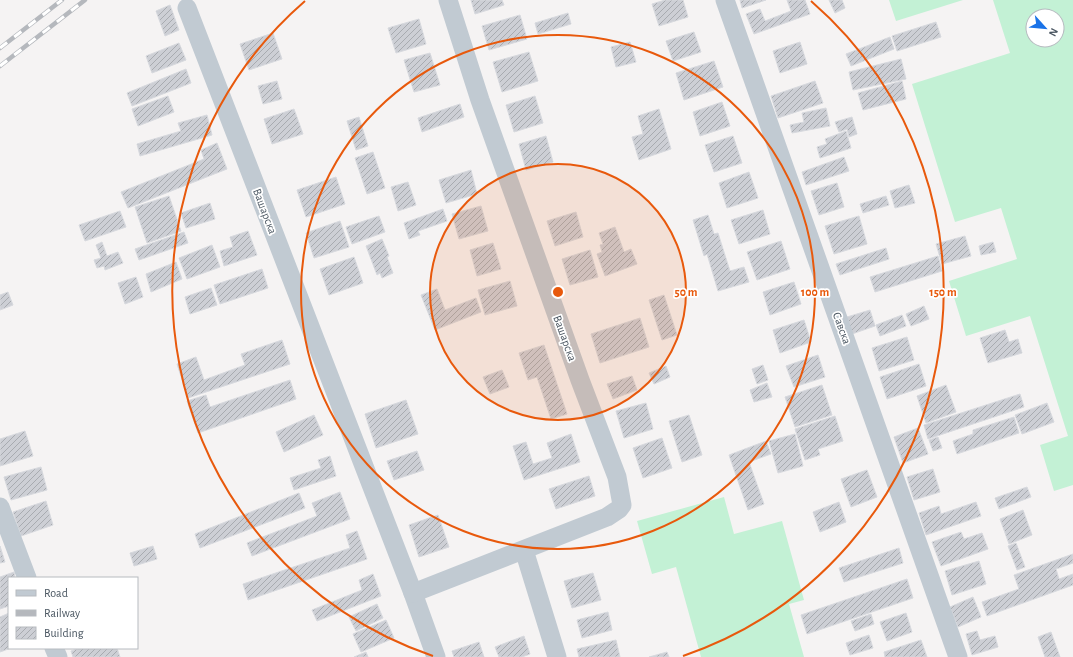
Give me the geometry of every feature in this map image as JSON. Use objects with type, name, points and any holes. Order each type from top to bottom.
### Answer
[{"type":"street","name":"Вашарска","points":[[413,593],[607,517],[619,509],[622,505],[617,477],[577,373],[480,100],[448,0]]},
{"type":"street","name":"Савска","points":[[725,0],[958,657]]},
{"type":"street","name":"Вашарска","points":[[187,8],[413,593],[436,657]]},
{"type":"street","points":[[0,507],[27,577]]},
{"type":"street","points":[[524,550],[557,657]]},
{"type":"green space","points":[[889,0],[963,0],[896,21]]},
{"type":"green space","points":[[993,0],[1073,0],[1073,485],[1054,491],[1040,445],[1068,436],[1030,316],[966,336],[949,281],[1017,259],[1001,208],[955,222],[912,84],[1010,53]]},
{"type":"green space","points":[[724,497],[734,534],[782,521],[804,600],[789,604],[804,657],[701,657],[676,567],[652,574],[637,521]]},
{"type":"building","points":[[471,0],[502,0],[504,5],[475,14]]},
{"type":"building","points":[[665,0],[683,0],[688,17],[659,26],[652,4]]},
{"type":"building","points":[[740,0],[766,0],[742,8]]},
{"type":"building","points":[[787,0],[805,0],[810,14],[754,34],[746,14],[760,9],[765,21],[791,11]]},
{"type":"building","points":[[829,0],[842,0],[845,8],[835,13]]},
{"type":"building","points":[[170,5],[179,30],[165,36],[156,11]]},
{"type":"building","points":[[568,13],[571,24],[538,34],[535,23]]},
{"type":"building","points":[[520,15],[527,39],[489,50],[482,26]]},
{"type":"building","points":[[419,19],[426,44],[396,53],[388,28]]},
{"type":"building","points":[[936,22],[941,37],[897,51],[892,36]]},
{"type":"building","points":[[694,32],[701,52],[673,61],[666,41]]},
{"type":"building","points":[[273,33],[282,59],[249,70],[240,44]]},
{"type":"building","points":[[890,37],[894,49],[851,66],[846,54]]},
{"type":"building","points":[[630,42],[636,62],[616,67],[611,47]]},
{"type":"building","points":[[800,42],[807,64],[780,73],[773,51]]},
{"type":"building","points":[[179,43],[186,60],[152,73],[146,56]]},
{"type":"building","points":[[529,52],[538,81],[502,92],[493,62]]},
{"type":"building","points":[[430,53],[440,85],[414,92],[404,60]]},
{"type":"building","points":[[901,59],[906,79],[853,90],[849,72]]},
{"type":"building","points":[[714,61],[723,87],[684,100],[676,73]]},
{"type":"building","points":[[186,69],[191,83],[132,106],[127,93]]},
{"type":"building","points":[[277,81],[282,99],[263,104],[258,86]]},
{"type":"building","points":[[815,81],[823,103],[778,118],[771,96]]},
{"type":"building","points":[[902,81],[906,99],[863,110],[858,93]]},
{"type":"building","points":[[168,96],[174,112],[138,126],[132,109]]},
{"type":"building","points":[[535,96],[543,123],[514,132],[506,105]]},
{"type":"building","points":[[722,102],[730,126],[700,136],[693,112]]},
{"type":"building","points":[[460,104],[464,117],[422,132],[418,118]]},
{"type":"building","points":[[826,108],[830,126],[792,133],[790,125],[804,122],[802,113]]},
{"type":"building","points":[[294,109],[303,134],[272,144],[264,119]]},
{"type":"building","points":[[659,109],[671,149],[639,160],[632,137],[643,134],[638,116]]},
{"type":"building","points":[[207,115],[212,135],[140,156],[137,144],[181,131],[178,123]]},
{"type":"building","points":[[359,117],[368,146],[356,150],[347,121]]},
{"type":"building","points":[[852,117],[857,134],[849,137],[847,129],[839,132],[835,122]]},
{"type":"building","points":[[846,131],[851,148],[820,158],[817,147],[827,144],[825,139]]},
{"type":"building","points":[[546,136],[553,162],[526,170],[519,144]]},
{"type":"building","points":[[733,136],[742,163],[714,172],[705,145]]},
{"type":"building","points":[[217,143],[227,169],[128,208],[121,192],[204,159],[201,150]]},
{"type":"building","points":[[373,152],[385,188],[367,194],[355,158]]},
{"type":"building","points":[[844,157],[849,171],[806,185],[802,172]]},
{"type":"building","points":[[471,170],[477,194],[446,203],[439,180]]},
{"type":"building","points":[[749,172],[758,198],[727,208],[719,183]]},
{"type":"building","points":[[336,177],[345,204],[306,217],[297,190]]},
{"type":"building","points":[[408,182],[416,205],[398,211],[391,187]]},
{"type":"building","points":[[837,183],[844,207],[819,215],[811,191]]},
{"type":"building","points":[[909,185],[915,203],[895,208],[890,191]]},
{"type":"building","points":[[169,196],[181,231],[147,243],[135,207]]},
{"type":"building","points":[[886,196],[889,205],[863,213],[860,204]]},
{"type":"building","points":[[210,203],[215,219],[186,228],[181,213]]},
{"type":"building","points":[[481,206],[488,231],[459,239],[452,214]]},
{"type":"building","points":[[443,209],[447,221],[418,231],[420,235],[409,239],[404,223]]},
{"type":"building","points":[[763,210],[770,234],[739,244],[731,220]]},
{"type":"building","points":[[120,211],[126,227],[85,241],[79,225]]},
{"type":"building","points":[[576,212],[583,237],[555,246],[547,221]]},
{"type":"building","points":[[708,215],[714,234],[718,233],[730,271],[744,267],[749,282],[718,291],[707,254],[704,256],[693,220]]},
{"type":"building","points":[[379,216],[385,232],[352,244],[346,227]]},
{"type":"building","points":[[859,216],[867,244],[834,254],[825,226]]},
{"type":"building","points":[[340,221],[349,247],[314,258],[306,233]]},
{"type":"building","points":[[615,227],[624,252],[631,249],[637,264],[605,276],[597,254],[602,252],[600,245],[603,244],[599,233]]},
{"type":"building","points":[[248,231],[257,255],[224,266],[220,251],[233,247],[230,237]]},
{"type":"building","points":[[184,232],[188,243],[139,260],[135,249]]},
{"type":"building","points":[[965,236],[971,256],[942,264],[936,244]]},
{"type":"building","points":[[382,239],[389,256],[387,257],[393,273],[382,278],[380,273],[377,275],[366,246]]},
{"type":"building","points":[[781,241],[790,269],[757,280],[747,252]]},
{"type":"building","points":[[102,242],[107,256],[118,252],[123,263],[105,270],[104,266],[97,268],[94,260],[101,258],[96,245]]},
{"type":"building","points":[[993,242],[996,252],[981,255],[979,246]]},
{"type":"building","points":[[493,243],[501,269],[477,276],[470,250]]},
{"type":"building","points":[[212,245],[220,267],[187,279],[179,258]]},
{"type":"building","points":[[886,248],[889,259],[840,275],[836,264]]},
{"type":"building","points":[[590,250],[598,277],[570,285],[562,259]]},
{"type":"building","points":[[938,256],[942,271],[875,292],[870,277]]},
{"type":"building","points":[[354,257],[363,283],[329,295],[320,269]]},
{"type":"building","points":[[176,262],[182,279],[151,292],[146,274]]},
{"type":"building","points":[[262,269],[268,288],[220,304],[214,285]]},
{"type":"building","points":[[136,277],[143,297],[125,304],[118,283]]},
{"type":"building","points":[[510,281],[517,306],[485,315],[478,290]]},
{"type":"building","points":[[794,282],[801,304],[770,315],[763,292]]},
{"type":"building","points":[[211,288],[217,305],[190,314],[185,297]]},
{"type":"building","points":[[437,289],[445,310],[476,298],[481,312],[435,330],[421,295]]},
{"type":"building","points":[[8,292],[13,305],[0,310],[0,295]]},
{"type":"building","points":[[664,295],[677,335],[662,340],[649,300]]},
{"type":"building","points":[[924,306],[929,319],[911,326],[906,314]]},
{"type":"building","points":[[870,310],[875,326],[852,334],[847,317]]},
{"type":"building","points":[[902,315],[906,326],[880,336],[876,325]]},
{"type":"building","points":[[640,318],[649,347],[600,363],[591,334]]},
{"type":"building","points":[[804,320],[811,342],[780,353],[773,330]]},
{"type":"building","points":[[1005,330],[1009,342],[1018,339],[1022,353],[988,363],[980,338]]},
{"type":"building","points":[[907,337],[914,360],[879,371],[872,348]]},
{"type":"building","points":[[282,340],[290,364],[188,398],[177,364],[196,357],[204,380],[245,365],[241,354]]},
{"type":"building","points":[[544,345],[567,414],[551,419],[537,377],[528,380],[519,353]]},
{"type":"building","points":[[818,355],[825,377],[794,387],[786,366]]},
{"type":"building","points":[[919,364],[926,386],[887,399],[880,377]]},
{"type":"building","points":[[763,365],[768,380],[757,384],[752,369]]},
{"type":"building","points":[[666,366],[670,377],[654,384],[649,373]]},
{"type":"building","points":[[502,370],[509,387],[490,394],[483,377]]},
{"type":"building","points":[[632,376],[637,390],[613,399],[607,384]]},
{"type":"building","points":[[290,380],[296,399],[198,433],[187,401],[206,395],[210,407]]},
{"type":"building","points":[[767,383],[772,397],[754,402],[750,390]]},
{"type":"building","points":[[822,385],[832,415],[795,427],[785,397]]},
{"type":"building","points":[[946,385],[956,412],[926,423],[917,396]]},
{"type":"building","points":[[1020,394],[1024,407],[928,439],[924,425]]},
{"type":"building","points":[[406,400],[418,434],[376,448],[365,414]]},
{"type":"building","points":[[646,403],[653,429],[624,438],[616,411]]},
{"type":"building","points":[[1047,403],[1054,422],[1022,434],[1015,415]]},
{"type":"building","points":[[314,415],[323,435],[284,452],[276,432]]},
{"type":"building","points":[[689,415],[702,455],[682,462],[669,421]]},
{"type":"building","points":[[835,416],[843,441],[818,449],[820,455],[805,460],[795,429]]},
{"type":"building","points":[[1014,417],[1019,433],[957,454],[953,441],[973,434],[973,430]]},
{"type":"building","points":[[918,428],[928,454],[903,463],[894,437]]},
{"type":"building","points":[[25,431],[33,456],[0,466],[0,439]]},
{"type":"building","points":[[571,434],[580,462],[524,480],[513,446],[526,442],[533,464],[552,458],[547,443]]},
{"type":"building","points":[[795,434],[803,466],[778,473],[769,441]]},
{"type":"building","points":[[938,437],[942,448],[933,451],[929,440]]},
{"type":"building","points":[[662,438],[672,468],[643,478],[633,448]]},
{"type":"building","points":[[766,441],[771,454],[749,462],[764,504],[748,510],[729,455]]},
{"type":"building","points":[[417,451],[424,470],[394,480],[387,461]]},
{"type":"building","points":[[330,456],[336,476],[294,490],[290,478],[321,468],[318,460]]},
{"type":"building","points":[[41,467],[47,490],[11,500],[4,477]]},
{"type":"building","points":[[933,469],[940,492],[914,500],[907,477]]},
{"type":"building","points":[[867,470],[877,497],[851,507],[841,479]]},
{"type":"building","points":[[589,476],[595,496],[556,509],[549,489]]},
{"type":"building","points":[[1027,487],[1031,497],[999,509],[995,498]]},
{"type":"building","points":[[340,492],[350,519],[252,556],[247,543],[317,516],[312,503]]},
{"type":"building","points":[[299,493],[305,508],[200,548],[195,534]]},
{"type":"building","points":[[46,501],[53,525],[21,536],[13,512]]},
{"type":"building","points":[[839,502],[846,522],[820,532],[813,512]]},
{"type":"building","points":[[976,502],[981,516],[926,535],[919,513],[939,506],[941,514]]},
{"type":"building","points":[[1023,510],[1032,535],[1009,544],[1000,519]]},
{"type":"building","points":[[438,515],[449,547],[419,557],[409,525]]},
{"type":"building","points":[[357,531],[367,559],[248,600],[243,584],[350,548],[346,535]]},
{"type":"building","points":[[961,532],[964,539],[982,533],[988,549],[941,566],[932,542]]},
{"type":"building","points":[[1016,543],[1025,567],[1017,570],[1008,546]]},
{"type":"building","points":[[0,546],[5,562],[0,563]]},
{"type":"building","points":[[153,546],[157,559],[134,566],[130,553]]},
{"type":"building","points":[[899,548],[903,563],[844,582],[839,568]]},
{"type":"building","points":[[1073,554],[1073,563],[1056,569],[1059,579],[1073,574],[1073,585],[987,616],[982,602],[1019,589],[1014,575]]},
{"type":"building","points":[[979,561],[986,584],[952,595],[945,571]]},
{"type":"building","points":[[14,572],[15,577],[8,577],[8,606],[0,609],[0,577]]},
{"type":"building","points":[[593,573],[601,600],[572,608],[564,581]]},
{"type":"building","points":[[373,574],[381,596],[317,621],[312,610],[362,590],[359,580]]},
{"type":"building","points":[[907,579],[913,598],[807,634],[801,615]]},
{"type":"building","points":[[973,597],[981,617],[958,627],[950,607]]},
{"type":"building","points":[[377,604],[383,618],[356,631],[349,617]]},
{"type":"building","points":[[608,612],[612,630],[582,638],[577,620]]},
{"type":"building","points":[[8,613],[8,649],[0,652],[0,617]]},
{"type":"building","points":[[906,613],[912,632],[887,641],[880,622]]},
{"type":"building","points":[[871,614],[874,624],[855,631],[851,621]]},
{"type":"building","points":[[386,620],[394,638],[361,652],[353,634]]},
{"type":"building","points":[[977,631],[980,640],[995,636],[998,647],[972,655],[966,634]]},
{"type":"building","points":[[1051,632],[1060,657],[1045,657],[1038,637]]},
{"type":"building","points":[[869,635],[873,648],[850,655],[846,643]]},
{"type":"building","points":[[524,636],[530,654],[522,657],[499,657],[495,647]]},
{"type":"building","points":[[616,640],[620,657],[579,657],[577,649]]},
{"type":"building","points":[[921,640],[927,657],[885,657],[884,652]]},
{"type":"building","points":[[479,642],[484,657],[454,657],[452,651]]},
{"type":"building","points":[[77,649],[117,649],[120,657],[73,657],[71,651]]},
{"type":"building","points":[[366,652],[368,657],[354,657]]},
{"type":"building","points":[[667,652],[669,657],[649,657]]},
{"type":"railway","points":[[0,48],[62,0]]},
{"type":"railway","points":[[0,66],[85,0]]}]
